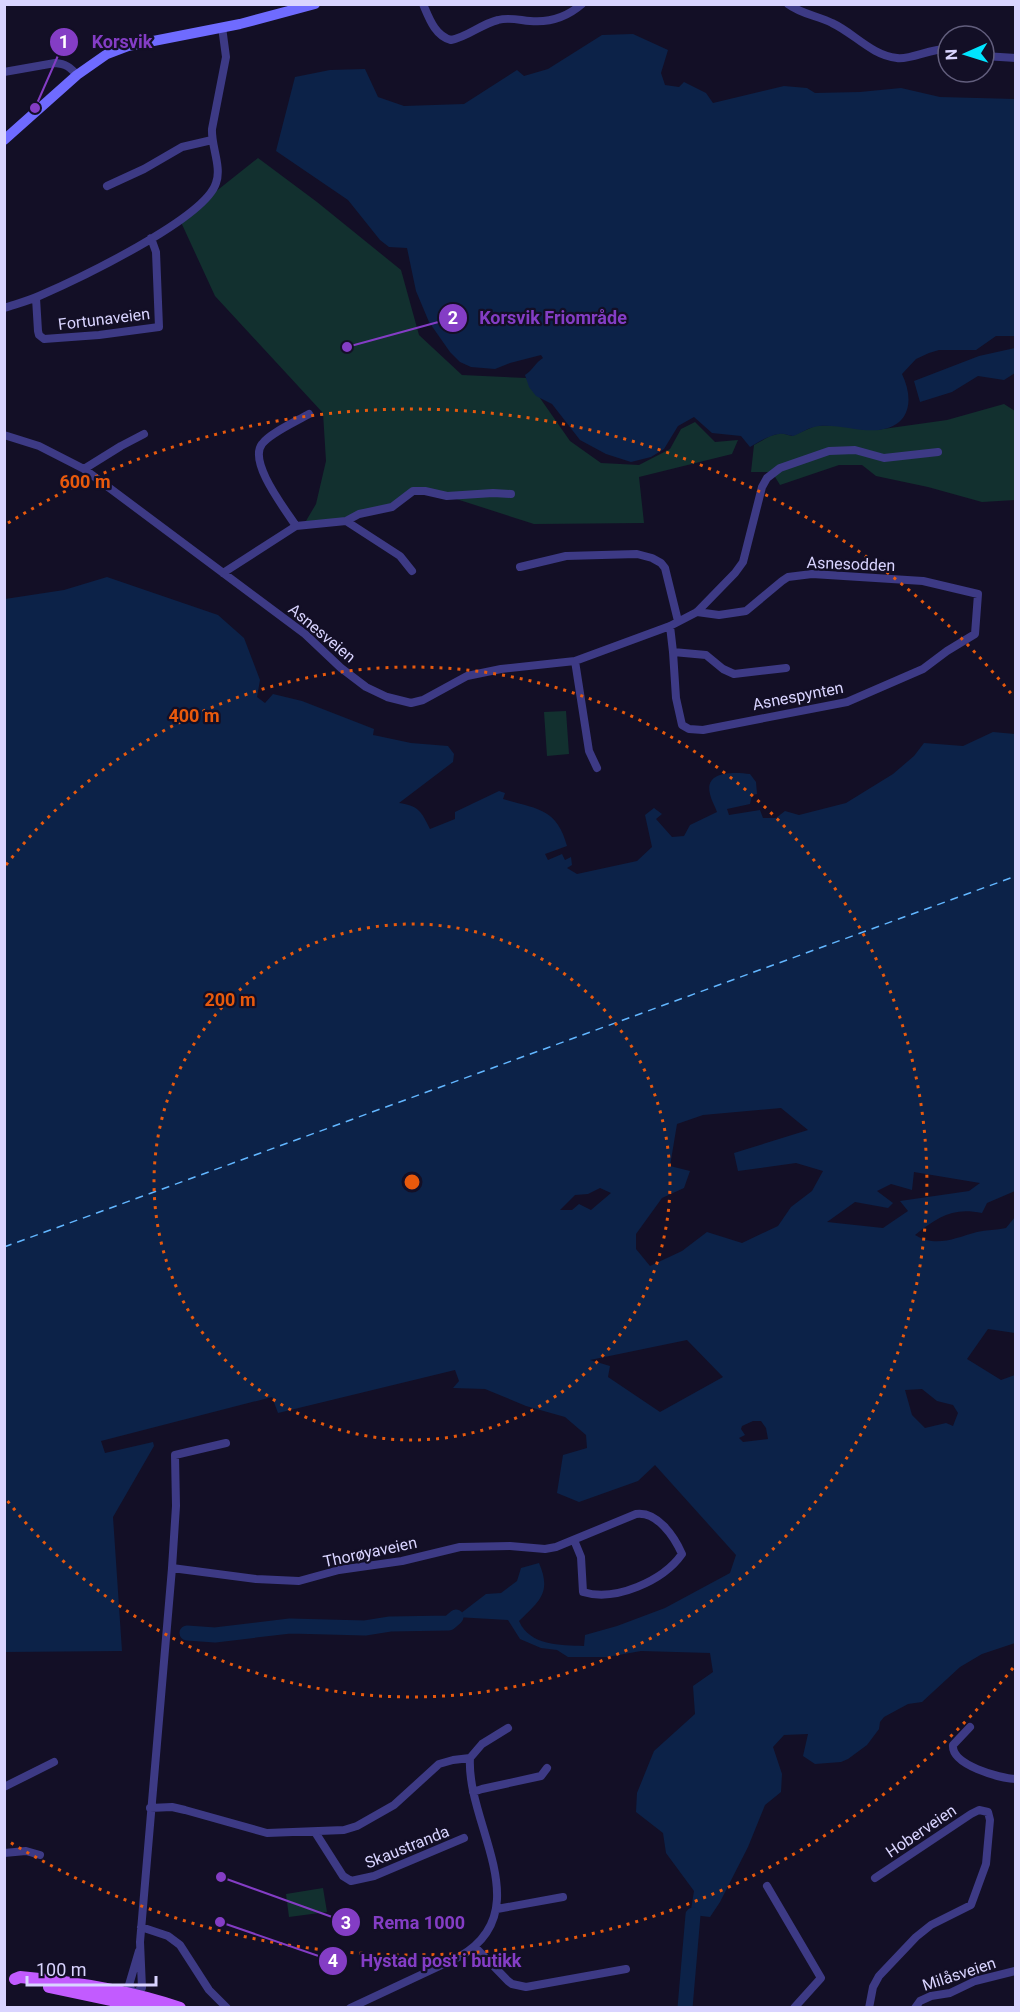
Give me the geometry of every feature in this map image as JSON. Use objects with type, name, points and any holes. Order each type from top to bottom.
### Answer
[{"type":"main road","points":[[4,140],[77,75],[107,54],[128,46],[222,27],[315,4]]},
{"type":"main road","points":[[10,1978],[20,1982],[140,2004],[180,2007]]},
{"type":"street","points":[[423,4],[438,33],[451,40],[508,18],[541,22],[556,19],[573,12],[582,4]]},
{"type":"street","points":[[788,4],[829,21],[866,47],[896,58],[936,50]]},
{"type":"street","name":"Fortunaveien","points":[[5,305],[36,298],[71,282],[182,219],[212,194],[218,174],[212,129],[226,57],[222,27]]},
{"type":"street","points":[[996,57],[1016,58]]},
{"type":"street","points":[[4,72],[56,63],[70,67],[77,75]]},
{"type":"street","points":[[107,186],[144,169],[182,147],[212,140]]},
{"type":"street","name":"Fortunaveien","points":[[36,298],[39,335],[44,339],[159,327],[156,252],[151,238]]},
{"type":"street","points":[[296,526],[263,473],[258,453],[266,439],[309,414]]},
{"type":"street","points":[[84,469],[144,434]]},
{"type":"street","name":"Asnesveien","points":[[4,435],[39,446],[84,469],[305,634],[341,668],[366,687],[400,701],[411,703],[423,700],[447,685],[475,675],[501,669],[575,661],[670,626],[697,612],[743,562],[762,487],[772,472],[816,455],[839,450],[855,450],[884,458],[938,452]]},
{"type":"street","points":[[223,573],[296,526],[346,521],[360,514],[396,505],[413,491],[447,496],[511,494]]},
{"type":"street","points":[[346,521],[400,556],[412,571]]},
{"type":"street","points":[[520,567],[566,556],[637,554],[652,558],[661,562],[665,568],[678,621]]},
{"type":"street","name":"Asnesodden","points":[[697,612],[719,615],[746,611],[788,577],[812,574],[922,581],[978,594]]},
{"type":"street","name":"Asnespynten","points":[[670,626],[676,698],[682,725],[689,729],[703,730],[847,702],[923,669],[975,634],[978,594]]},
{"type":"street","name":"Asnespynten","points":[[673,652],[706,655],[723,669],[734,674],[786,668]]},
{"type":"street","points":[[575,661],[589,751],[597,768]]},
{"type":"street","points":[[140,2004],[129,1985],[139,1951],[172,1568],[176,1506],[176,1455],[226,1443]]},
{"type":"street","name":"Thorøyaveien","points":[[172,1568],[256,1579],[298,1581],[460,1547],[510,1546],[545,1549],[644,1513],[658,1520],[678,1544],[682,1554],[650,1580],[612,1594],[592,1595],[583,1592],[582,1562],[573,1540]]},
{"type":"street","points":[[970,1727],[953,1745],[954,1755],[996,1776],[1016,1779]]},
{"type":"street","points":[[350,2007],[452,1960],[475,1947],[487,1932],[497,1909],[498,1896],[495,1873],[473,1792],[469,1769],[470,1758],[482,1744],[508,1728]]},
{"type":"street","points":[[150,1808],[172,1807],[267,1833],[344,1830],[357,1826],[394,1805],[439,1764],[470,1758]]},
{"type":"street","points":[[4,1787],[54,1762]]},
{"type":"street","points":[[473,1792],[541,1776],[547,1768]]},
{"type":"street","name":"Hoberveien","points":[[869,2007],[873,1987],[879,1976],[916,1937],[931,1925],[971,1905],[986,1864],[990,1820],[988,1812],[979,1810],[971,1814],[875,1878]]},
{"type":"street","name":"Skaustranda","points":[[315,1832],[343,1876],[351,1881],[367,1878],[464,1838]]},
{"type":"street","points":[[4,1853],[26,1851],[40,1855]]},
{"type":"street","points":[[767,1886],[821,1978],[794,2007]]},
{"type":"street","points":[[497,1909],[563,1897]]},
{"type":"street","points":[[141,1927],[168,1936],[180,1945],[209,1990],[227,2007]]},
{"type":"street","points":[[475,1947],[508,1981],[526,1987],[626,1969]]},
{"type":"street","name":"Milåsveien","points":[[915,2007],[920,2001],[930,1996],[950,1993],[975,1981],[1015,1971]]},
{"type":"green space","points":[[258,158],[401,270],[419,335],[462,375],[526,378],[570,441],[601,463],[639,465],[670,449],[681,429],[695,422],[715,442],[738,440],[732,454],[639,477],[644,523],[534,524],[447,496],[409,493],[396,505],[346,521],[303,526],[316,504],[326,461],[323,413],[215,296],[180,220]]},
{"type":"green space","points":[[1004,404],[1015,411],[1015,500],[982,502],[876,476],[862,465],[839,465],[780,485],[772,472],[751,472],[754,445],[781,433],[792,436],[815,426],[836,425],[876,430],[947,420]]},
{"type":"green space","points":[[566,711],[569,754],[547,756],[544,712]]},
{"type":"green space","points":[[323,1888],[327,1912],[289,1917],[286,1894]]},
{"type":"water","points":[[633,34],[668,50],[661,73],[665,85],[679,87],[684,82],[706,93],[713,103],[784,86],[807,88],[815,93],[901,88],[940,97],[1015,99],[1015,336],[996,336],[976,350],[939,350],[916,359],[902,374],[908,393],[907,410],[898,423],[890,427],[872,430],[819,426],[793,436],[781,434],[772,436],[750,447],[741,436],[712,433],[694,417],[678,426],[664,449],[651,457],[631,462],[606,454],[580,440],[552,404],[536,396],[529,387],[525,375],[543,358],[541,355],[495,369],[471,367],[460,362],[429,322],[416,291],[407,248],[389,247],[380,240],[348,200],[276,151],[295,77],[330,70],[365,69],[378,97],[404,106],[464,104],[517,70],[524,76],[548,69],[602,35]]},
{"type":"water","points":[[1015,348],[1015,373],[1004,380],[978,376],[952,392],[920,402],[914,381],[979,356]]},
{"type":"water","points":[[107,577],[218,615],[244,638],[260,680],[257,697],[265,703],[273,694],[302,701],[374,729],[373,735],[411,743],[448,746],[454,754],[453,762],[399,803],[419,810],[430,829],[455,819],[455,812],[499,791],[505,793],[503,799],[536,808],[558,824],[567,846],[545,854],[548,860],[562,854],[565,860],[571,857],[572,865],[567,868],[577,874],[637,861],[652,847],[645,815],[654,808],[662,814],[656,819],[672,837],[684,836],[690,825],[717,812],[709,786],[712,780],[722,774],[750,774],[756,782],[757,794],[752,795],[750,804],[727,809],[729,815],[760,810],[763,818],[776,818],[785,811],[799,815],[846,803],[893,774],[914,756],[924,743],[963,746],[993,732],[1015,734],[1015,1191],[987,1203],[982,1213],[962,1211],[946,1215],[915,1235],[930,1241],[946,1241],[977,1232],[1006,1228],[1015,1217],[1015,1333],[988,1329],[967,1359],[1001,1380],[1015,1375],[1015,1643],[982,1654],[960,1667],[922,1702],[908,1704],[884,1717],[879,1729],[867,1745],[841,1762],[815,1764],[803,1756],[808,1734],[784,1735],[773,1747],[782,1774],[781,1792],[765,1805],[748,1847],[710,1917],[693,1915],[691,1910],[694,1891],[666,1853],[663,1833],[636,1812],[637,1793],[654,1751],[695,1714],[693,1686],[713,1672],[710,1653],[641,1651],[607,1657],[568,1657],[557,1650],[541,1648],[520,1639],[508,1620],[456,1617],[486,1594],[501,1593],[517,1581],[521,1568],[539,1563],[543,1573],[544,1589],[538,1602],[519,1621],[530,1635],[538,1640],[584,1646],[585,1635],[665,1608],[730,1573],[736,1555],[655,1465],[638,1481],[579,1502],[557,1493],[563,1455],[587,1448],[586,1435],[565,1417],[526,1406],[485,1389],[453,1388],[459,1381],[455,1370],[278,1413],[272,1397],[101,1441],[105,1453],[153,1442],[154,1446],[113,1517],[122,1651],[5,1652],[5,599],[64,590]],"holes":[[[781,1108],[808,1130],[734,1153],[738,1171],[796,1163],[823,1171],[812,1191],[791,1207],[778,1226],[742,1243],[707,1232],[682,1251],[650,1266],[636,1249],[636,1234],[662,1198],[684,1188],[690,1171],[670,1166],[677,1124],[703,1115]],[[914,1172],[980,1183],[969,1191],[900,1201],[908,1211],[883,1228],[827,1222],[855,1202],[888,1208],[893,1203],[877,1191],[891,1184],[912,1190]],[[600,1188],[611,1193],[591,1210],[579,1204],[572,1210],[560,1210],[575,1195],[588,1194]],[[687,1340],[723,1377],[660,1412],[608,1377],[610,1366],[590,1360]],[[922,1389],[937,1401],[953,1405],[958,1413],[953,1426],[946,1423],[925,1428],[912,1415],[905,1390]],[[753,1421],[761,1421],[766,1428],[768,1439],[743,1442],[739,1438],[745,1435],[741,1429],[742,1426]]]},
{"type":"waterway","points":[[187,1633],[215,1635],[290,1626],[365,1628],[390,1624],[449,1623],[456,1617]]},
{"type":"waterway","points":[[685,2008],[693,1915]]},
{"type":"ferry route","points":[[4,1247],[1016,876]]},
{"type":"place","name":"Korsvik","points":[[35,108]]},
{"type":"place","name":"Korsvik Friområde","points":[[347,347]]},
{"type":"place","name":"Rema 1000","points":[[221,1877]]},
{"type":"place","name":"Hystad post i butikk","points":[[220,1922]]}]
